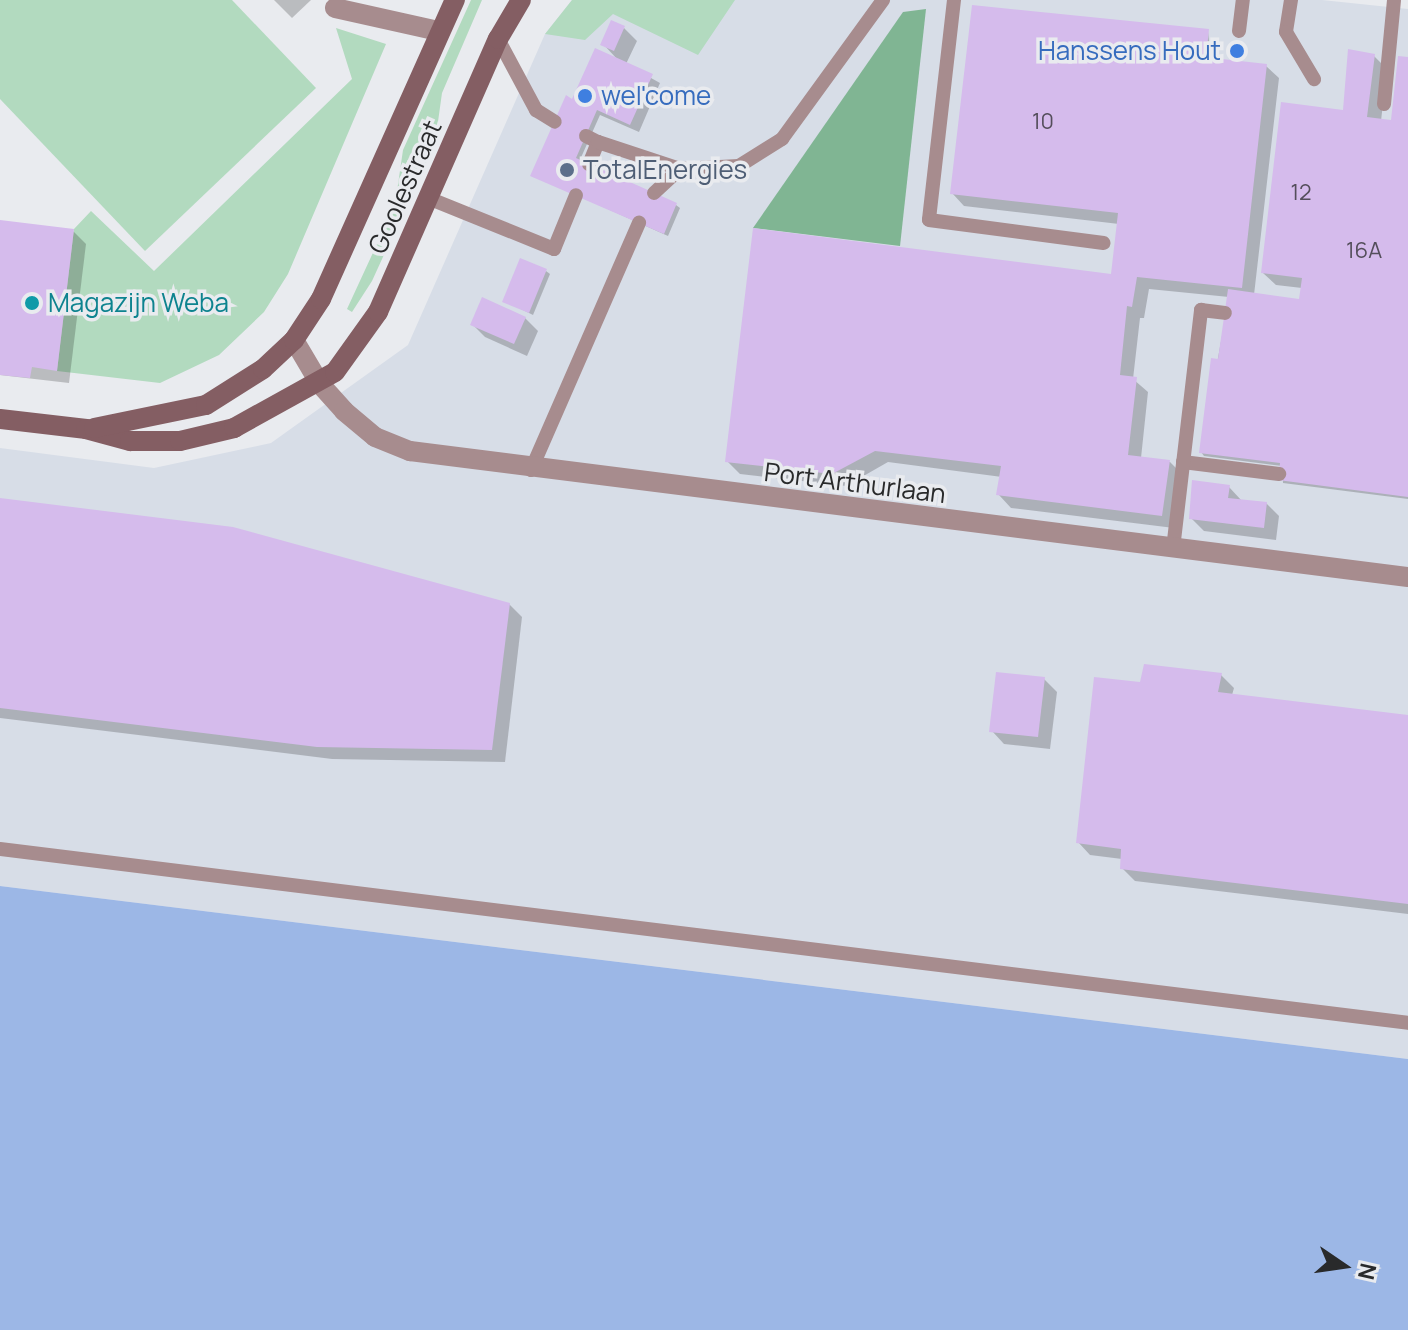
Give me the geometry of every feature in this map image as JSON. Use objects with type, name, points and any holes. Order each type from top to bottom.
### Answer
[{"type":"main road","name":"Goolestraat","points":[[294,340],[321,299],[455,0]]},
{"type":"main road","name":"Goolestraat","points":[[320,384],[351,354],[378,312],[498,39],[521,0]]},
{"type":"main road","points":[[86,429],[206,405],[263,369],[294,340]]},
{"type":"main road","points":[[0,419],[86,429],[130,441],[180,441],[234,428],[320,384]]},
{"type":"street","points":[[335,8],[439,31]]},
{"type":"street","name":"Port Arthurlaan","points":[[294,340],[320,384],[375,437],[410,451],[531,470],[1408,577]]},
{"type":"lane","points":[[589,164],[592,139],[680,169],[739,166],[782,139],[883,0]]},
{"type":"lane","points":[[954,0],[929,220],[1103,243]]},
{"type":"lane","points":[[1239,31],[1243,0]]},
{"type":"lane","points":[[1291,0],[1286,32],[1314,79]]},
{"type":"lane","points":[[1384,104],[1394,0]]},
{"type":"lane","points":[[498,39],[536,110],[555,122]]},
{"type":"lane","points":[[654,193],[680,169]]},
{"type":"lane","points":[[428,198],[554,249],[576,195]]},
{"type":"lane","points":[[531,470],[639,223]]},
{"type":"lane","points":[[1173,549],[1201,310],[1225,313]]},
{"type":"lane","points":[[1183,462],[1279,474]]},
{"type":"lane","points":[[0,849],[1408,1023]]},
{"type":"shaded area","points":[[572,0],[1322,0],[1408,9],[1408,1059],[0,886],[0,448],[154,468],[271,443],[408,345],[545,34]]},
{"type":"green space","points":[[0,0],[232,0],[316,88],[145,251],[0,99]]},
{"type":"green space","points":[[471,0],[482,0],[442,93],[435,143],[372,281],[352,312],[347,309],[395,205],[403,150]]},
{"type":"green space","points":[[572,0],[735,0],[698,55],[613,14],[585,40],[545,34]]},
{"type":"green space","points":[[926,9],[900,246],[753,228],[903,12]]},
{"type":"green space","points":[[336,28],[386,44],[288,274],[264,312],[219,355],[160,383],[57,371],[74,229],[91,211],[154,271],[352,79]]},
{"type":"water","points":[[0,886],[1408,1059],[1408,1330],[0,1330]]},
{"type":"building","points":[[972,5],[1209,29],[1207,49],[1213,58],[1267,64],[1242,288],[1137,277],[1132,307],[1127,306],[1120,375],[1137,377],[1128,455],[1170,460],[1162,516],[996,495],[1001,466],[875,451],[832,474],[725,462],[753,228],[1111,274],[1118,213],[950,194]]},
{"type":"building","points":[[611,20],[625,26],[614,51],[600,45]]},
{"type":"building","name":"TotalEnergies","points":[[595,48],[653,74],[630,125],[597,110],[576,158],[677,203],[664,234],[530,176],[566,95],[572,99]]},
{"type":"building","points":[[1348,49],[1375,54],[1367,117],[1391,120],[1398,56],[1408,57],[1408,497],[1278,480],[1280,463],[1199,453],[1211,358],[1218,359],[1228,289],[1299,299],[1302,278],[1261,273],[1281,102],[1343,110]]},
{"type":"building","name":"Magazijn Weba","points":[[0,220],[74,229],[57,371],[32,367],[30,378],[0,375]]},
{"type":"building","points":[[520,258],[547,269],[529,313],[502,302]]},
{"type":"building","points":[[482,297],[526,317],[514,344],[470,325]]},
{"type":"building","points":[[1192,480],[1230,485],[1228,498],[1267,502],[1264,528],[1189,519]]},
{"type":"building","points":[[0,498],[233,527],[510,603],[492,750],[317,747],[0,708]]},
{"type":"building","points":[[1144,664],[1222,673],[1218,692],[1408,715],[1408,904],[1120,869],[1121,849],[1076,843],[1094,677],[1140,682]]},
{"type":"building","points":[[996,672],[1045,677],[1038,737],[989,732]]},
{"type":"place","name":"Hanssens Hout","points":[[1237,51]]},
{"type":"place","name":"wel'come","points":[[585,96]]},
{"type":"place","name":"TotalEnergies","points":[[567,170]]},
{"type":"place","name":"Magazijn Weba","points":[[32,303]]}]
